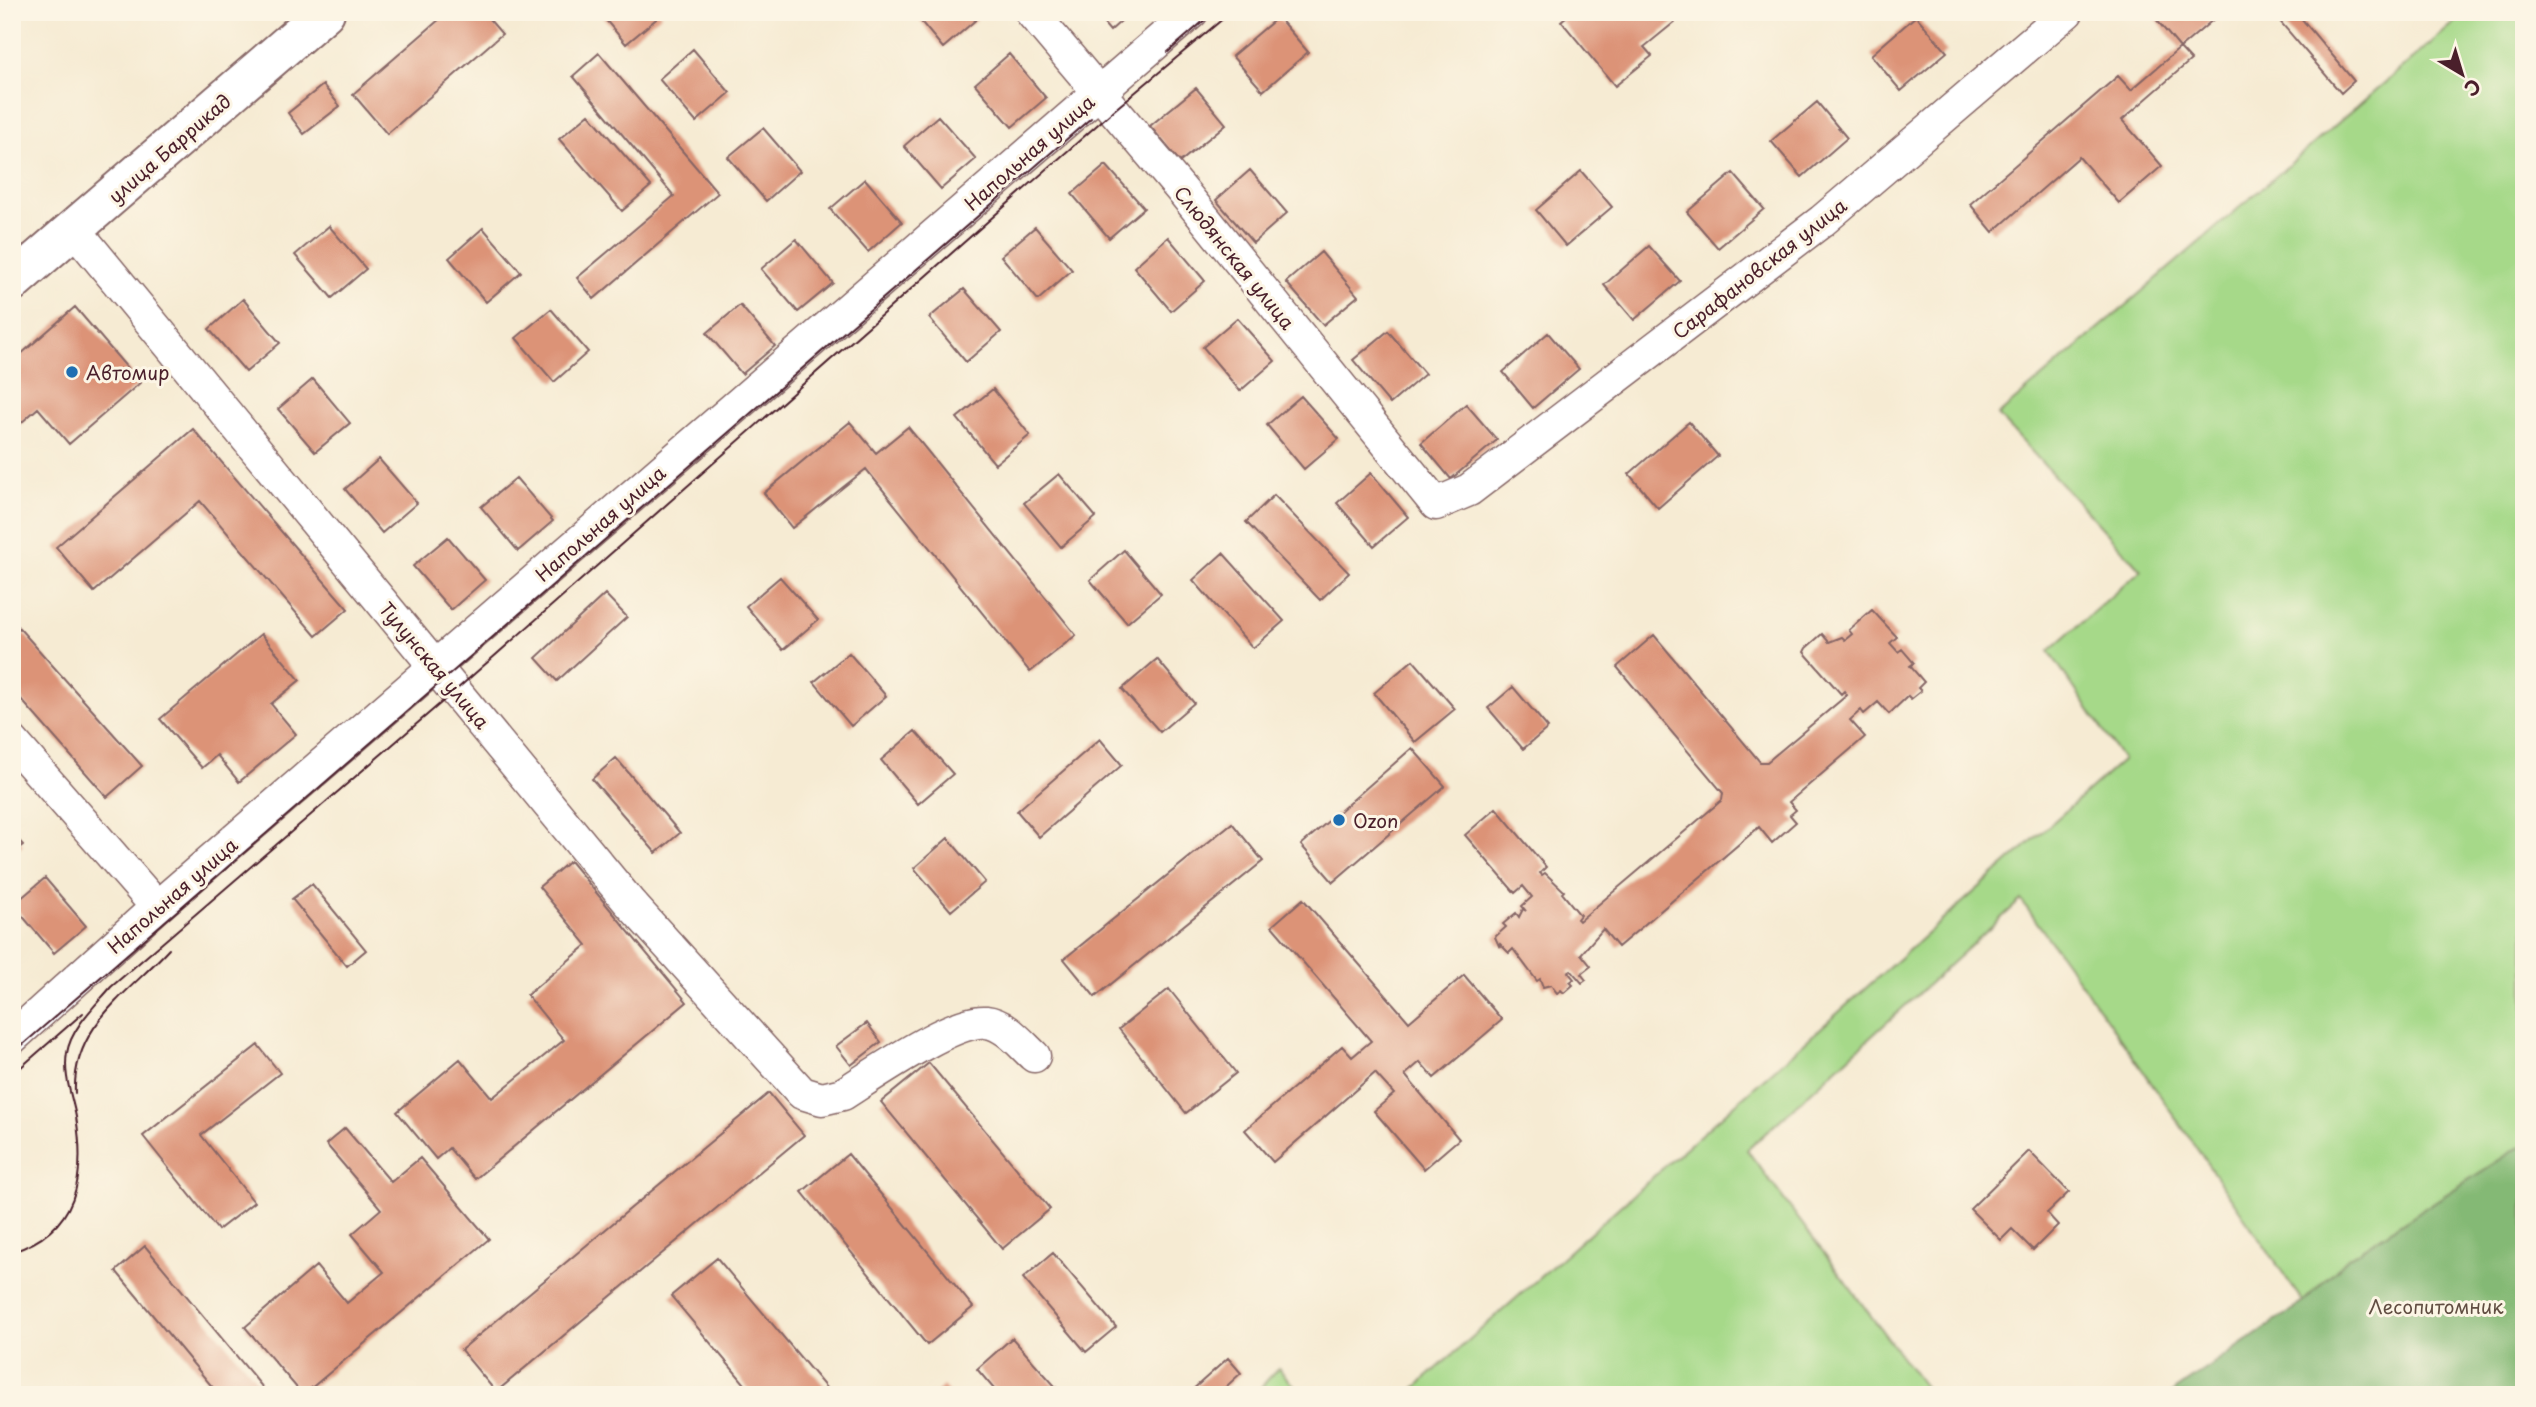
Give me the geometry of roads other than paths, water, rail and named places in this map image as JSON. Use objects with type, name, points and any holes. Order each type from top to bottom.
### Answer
[{"type":"main road","name":"улица Баррикад","points":[[12,282],[325,12]]},
{"type":"street","name":"Слюдянская улица","points":[[1031,12],[1184,193],[1436,504]]},
{"type":"street","name":"Напольная улица","points":[[12,1038],[157,907],[1192,12]]},
{"type":"street","name":"Сарафановская улица","points":[[1436,504],[1469,490],[1822,221],[2067,12]]},
{"type":"street","name":"Тулунская улица","points":[[75,230],[629,902],[802,1093],[822,1099],[843,1094],[960,1025],[986,1022],[1006,1030],[1034,1056]]},
{"type":"street","points":[[12,741],[157,907]]},
{"type":"tram line","points":[[1168,52],[1214,12]]},
{"type":"tram line","points":[[12,1252],[34,1243],[51,1230],[64,1216],[72,1199],[78,1181],[80,1160],[76,1117],[67,1077],[67,1053],[78,1026],[111,987],[456,690],[1113,111],[1231,12]]},
{"type":"tram line","points":[[12,1054],[1091,118]]},
{"type":"tram line","points":[[75,1093],[77,1069],[83,1048],[93,1030],[121,996],[169,949]]},
{"type":"tram line","points":[[12,1075],[83,1013]]},
{"type":"place","name":"Автомир","points":[[72,372]]},
{"type":"place","name":"Ozon","points":[[1339,820]]},
{"type":"park label","name":"Лесопитомник","points":[[2436,1306]]}]
